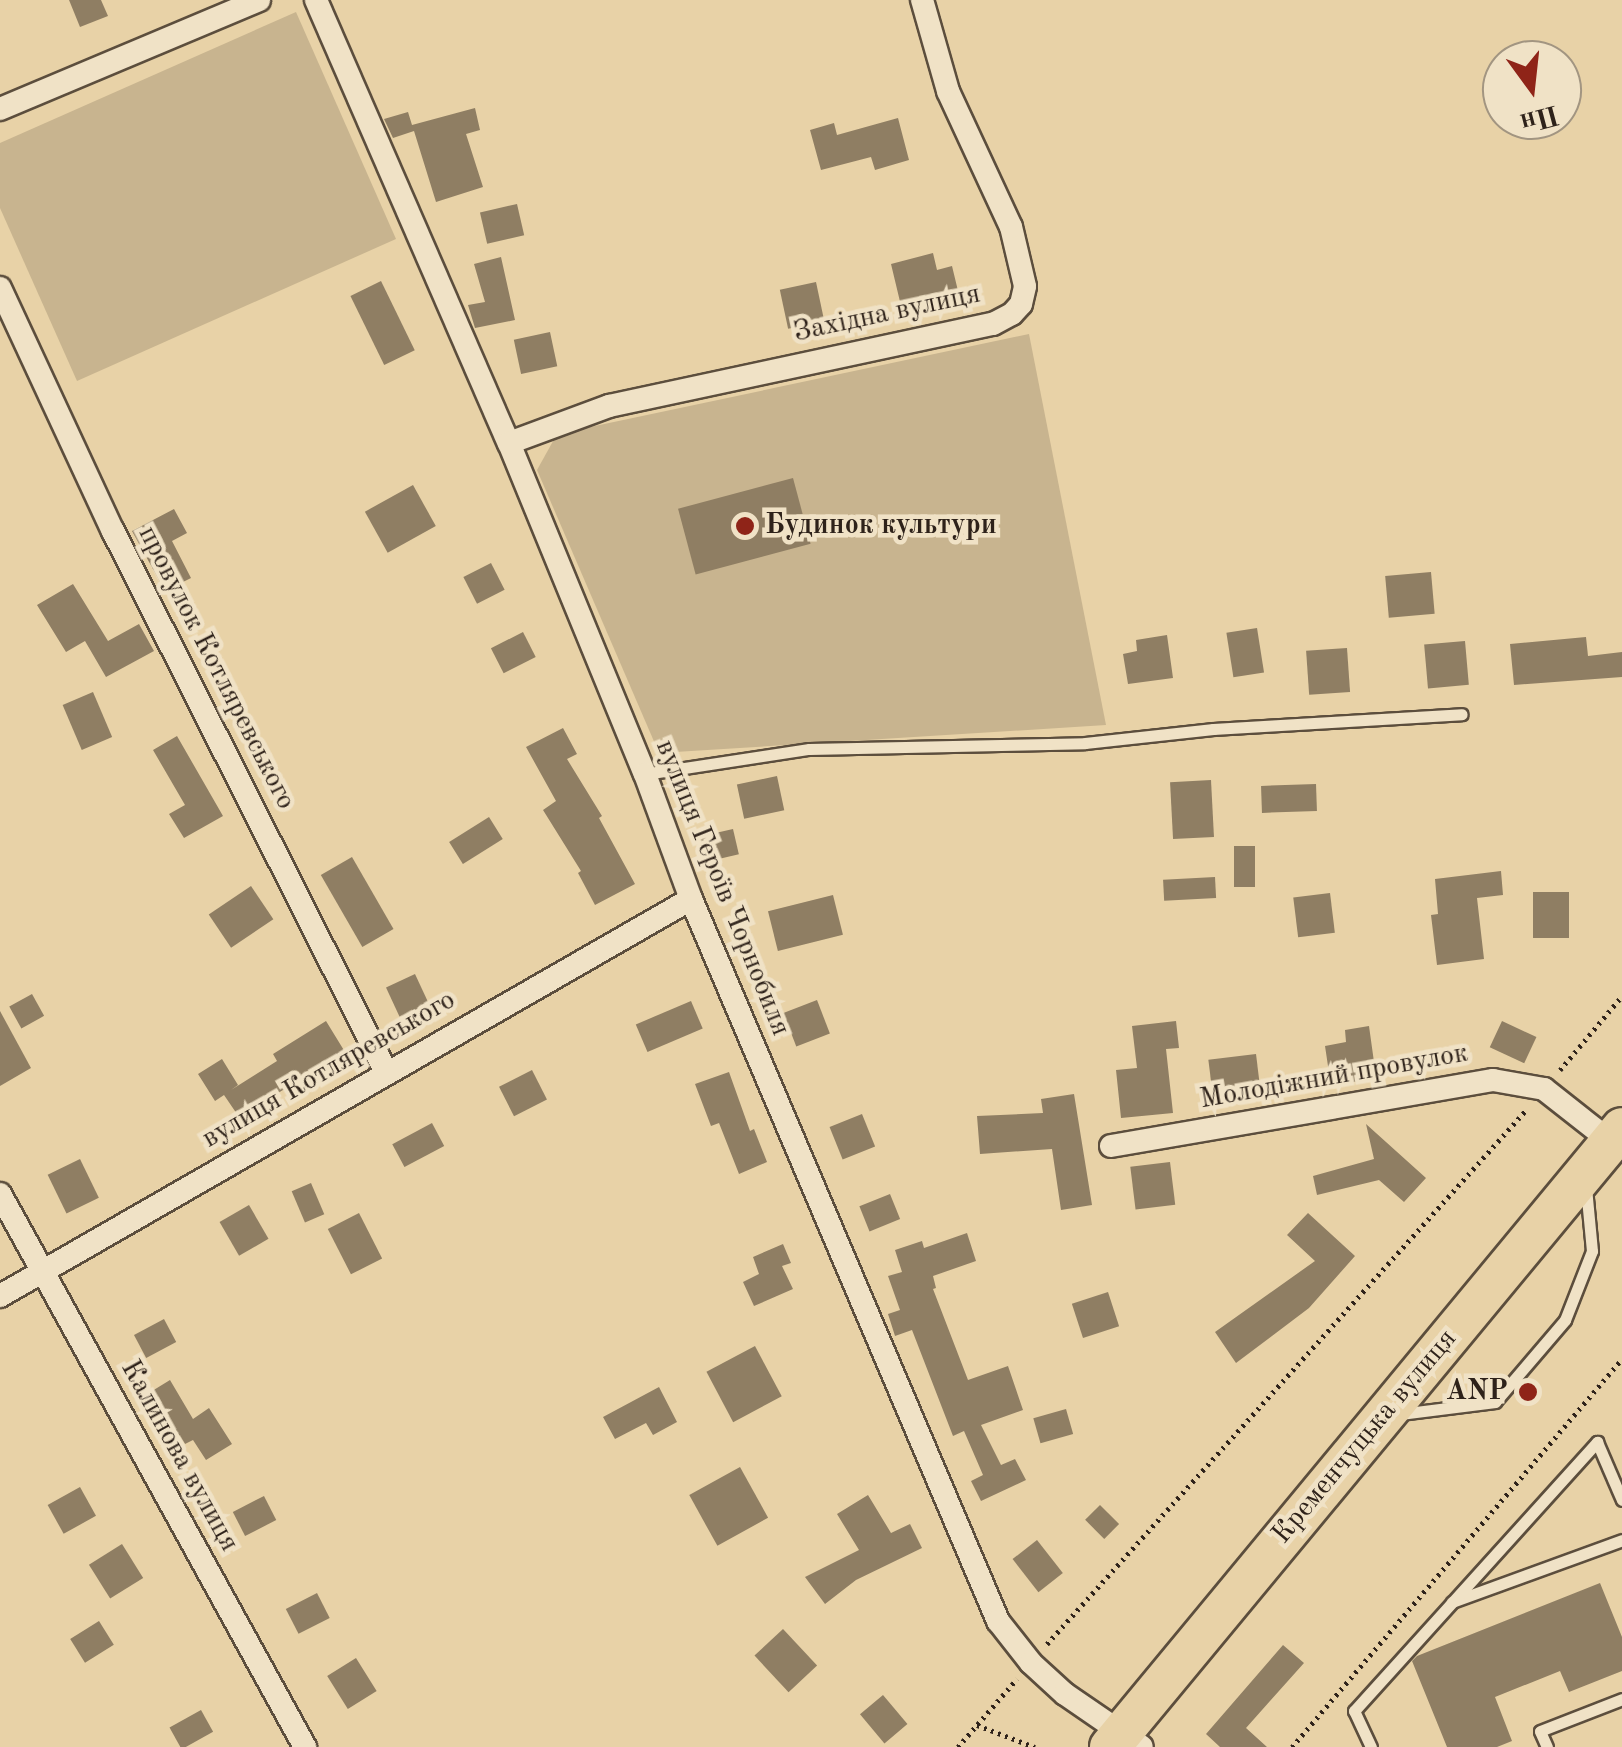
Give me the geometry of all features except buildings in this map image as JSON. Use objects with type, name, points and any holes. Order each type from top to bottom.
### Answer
[{"type":"highway","name":"Кременчуцька вулиця","points":[[1125,1742],[1381,1416],[1616,1135]]},
{"type":"street","points":[[0,110],[259,0]]},
{"type":"street","name":"вулиця Героїв Чорнобиля","points":[[316,0],[508,443],[645,774],[691,899],[998,1621],[1031,1663],[1125,1742]]},
{"type":"street","name":"Західна вулиця","points":[[508,443],[609,406],[993,324],[1012,314],[1020,304],[1025,286],[1011,227],[948,91],[922,0]]},
{"type":"street","name":"провулок Котляревського","points":[[0,288],[113,531],[386,1072]]},
{"type":"street","name":"вулиця Котляревського","points":[[0,1296],[42,1268],[691,899]]},
{"type":"street","name":"Молодіжний провулок","points":[[1110,1146],[1493,1080],[1544,1089],[1616,1135]]},
{"type":"street","name":"Калинова вулиця","points":[[0,1194],[305,1747]]},
{"type":"lane","points":[[645,774],[809,749],[1085,743],[1213,729],[1462,714]]},
{"type":"lane","points":[[1381,1416],[1495,1402],[1520,1373],[1565,1320],[1592,1251],[1585,1176]]},
{"type":"lane","points":[[1370,1747],[1354,1711],[1597,1442],[1622,1500]]},
{"type":"lane","points":[[1450,1603],[1622,1540]]},
{"type":"lane","points":[[1547,1747],[1540,1730],[1622,1699]]},
{"type":"path","points":[[958,1747],[1544,1089],[1622,996]]},
{"type":"path","points":[[1292,1747],[1622,1359]]},
{"type":"path","points":[[978,1725],[1034,1747]]},
{"type":"shaded area","points":[[296,12],[396,239],[77,381],[0,208],[0,143]]},
{"type":"shaded area","points":[[1029,334],[1106,725],[659,753],[537,470],[557,434]]},
{"type":"place","name":"Будинок культури","points":[[745,526]]},
{"type":"place","name":"ANP","points":[[1528,1392]]}]
